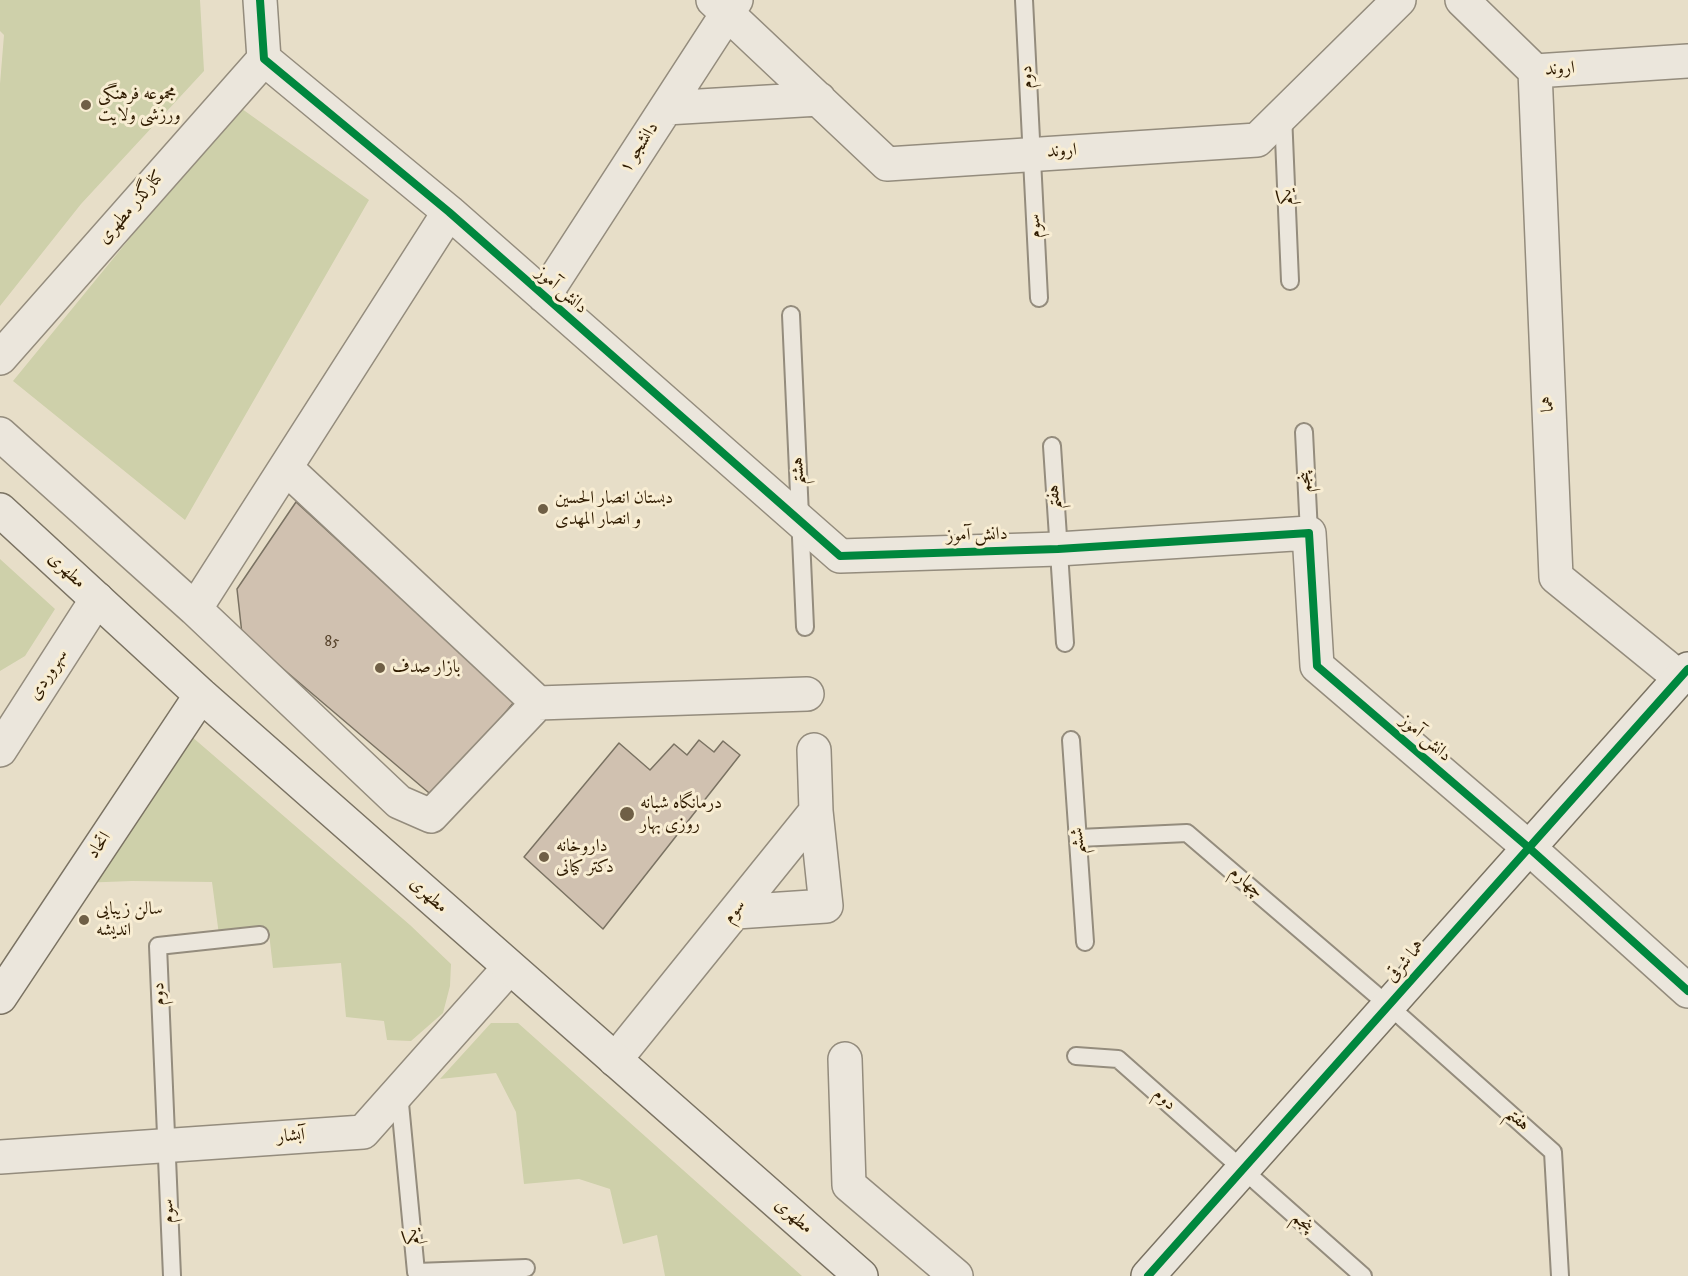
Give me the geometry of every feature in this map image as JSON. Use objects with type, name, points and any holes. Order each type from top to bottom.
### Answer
[{"type":"street","points":[[260,0],[264,58]]},
{"type":"street","name":"اروند","points":[[726,5],[887,164],[1257,140],[1399,0]]},
{"type":"street","name":"اروند","points":[[1462,0],[1535,71],[1688,61]]},
{"type":"street","name":"دانشجو ۱","points":[[544,296],[666,108],[726,5]]},
{"type":"street","name":"دانش آموز","points":[[264,58],[449,212],[840,556],[1058,549],[1309,533],[1317,666],[1528,847],[1688,991]]},
{"type":"street","name":"کنارگذر مطهری","points":[[0,358],[264,58]]},
{"type":"street","name":"هما","points":[[1535,71],[1556,577],[1685,678]]},
{"type":"street","points":[[666,108],[819,99]]},
{"type":"street","points":[[195,609],[449,212]]},
{"type":"street","points":[[0,434],[195,609],[399,802],[431,816],[538,703],[807,694]]},
{"type":"street","points":[[286,468],[538,703]]},
{"type":"street","name":"مطهری","points":[[0,510],[201,695],[861,1276]]},
{"type":"street","name":"سهروردی","points":[[0,750],[97,599]]},
{"type":"street","name":"هما شرقی","points":[[1148,1276],[1528,847],[1685,678]]},
{"type":"street","name":"اتحاد","points":[[0,997],[201,695]]},
{"type":"street","points":[[736,912],[826,906],[816,810],[814,750]]},
{"type":"street","name":"سوم","points":[[615,1060],[816,810]]},
{"type":"street","name":"آبشار","points":[[0,1157],[363,1132],[510,968]]},
{"type":"street","points":[[845,1059],[849,1185],[956,1276]]},
{"type":"lane","name":"دوم","points":[[1024,0],[1033,154]]},
{"type":"lane","name":"یکم","points":[[1283,114],[1290,281]]},
{"type":"lane","name":"سوم","points":[[1033,154],[1039,298]]},
{"type":"lane","name":"هشتم","points":[[791,315],[805,627]]},
{"type":"lane","name":"پنجم","points":[[1304,432],[1309,533]]},
{"type":"lane","name":"هفتم","points":[[1053,446],[1058,549]]},
{"type":"lane","points":[[1058,549],[1065,643]]},
{"type":"lane","name":"ششم","points":[[1071,740],[1085,942]]},
{"type":"lane","name":"چهارم","points":[[1079,838],[1187,833],[1388,1005]]},
{"type":"lane","name":"دوم","points":[[166,1146],[158,946],[261,934]]},
{"type":"lane","name":"هفتم","points":[[1388,1005],[1553,1152],[1560,1276]]},
{"type":"lane","name":"دوم","points":[[1076,1056],[1118,1059],[1241,1169]]},
{"type":"lane","name":"یکم","points":[[399,1092],[416,1272],[526,1268]]},
{"type":"lane","name":"سوم","points":[[166,1146],[172,1276]]},
{"type":"lane","name":"پنجم","points":[[1241,1169],[1363,1276]]},
{"type":"green space","name":"مجموعه فرهنگی ورزشی ولایت","points":[[0,0],[200,0],[204,71],[81,204],[0,306],[0,84],[4,35],[0,31]]},
{"type":"green space","points":[[238,106],[369,200],[185,520],[13,381]]},
{"type":"green space","points":[[0,559],[55,609],[25,656],[0,671]]},
{"type":"green space","points":[[191,736],[410,925],[451,964],[450,986],[443,1013],[411,1041],[387,1040],[384,1021],[346,1017],[341,963],[273,968],[269,933],[219,935],[212,882],[79,883]]},
{"type":"green space","points":[[491,1023],[518,1023],[802,1276],[665,1276],[657,1235],[623,1244],[610,1189],[579,1179],[524,1184],[516,1112],[496,1073],[440,1079]]},
{"type":"building","name":"بازار صدف","points":[[296,502],[514,702],[435,798],[242,634],[237,589]]},
{"type":"building","name":"درمانگاه شبانه روزی بهار","points":[[699,740],[714,752],[723,741],[740,755],[603,929],[524,857],[619,743],[650,770],[674,744],[687,755]]},
{"type":"cycle path","points":[[260,0],[264,59],[449,212],[840,556],[1058,549],[1309,533],[1317,666],[1528,847],[1688,991]]},
{"type":"cycle path","points":[[1148,1276],[1688,669]]},
{"type":"place","name":"مجموعه فرهنگی ورزشی ولایت","points":[[86,105]]},
{"type":"place","name":"دبستان انصار الحسین و انصار المهدی","points":[[543,509]]},
{"type":"place","name":"بازار صدف","points":[[380,668]]},
{"type":"place","name":"درمانگاه شبانه روزی بهار","points":[[627,814]]},
{"type":"place","name":"داروخانه دکتر کیانی","points":[[544,857]]},
{"type":"place","name":"سالن زیبایی اندیشه","points":[[84,920]]}]
